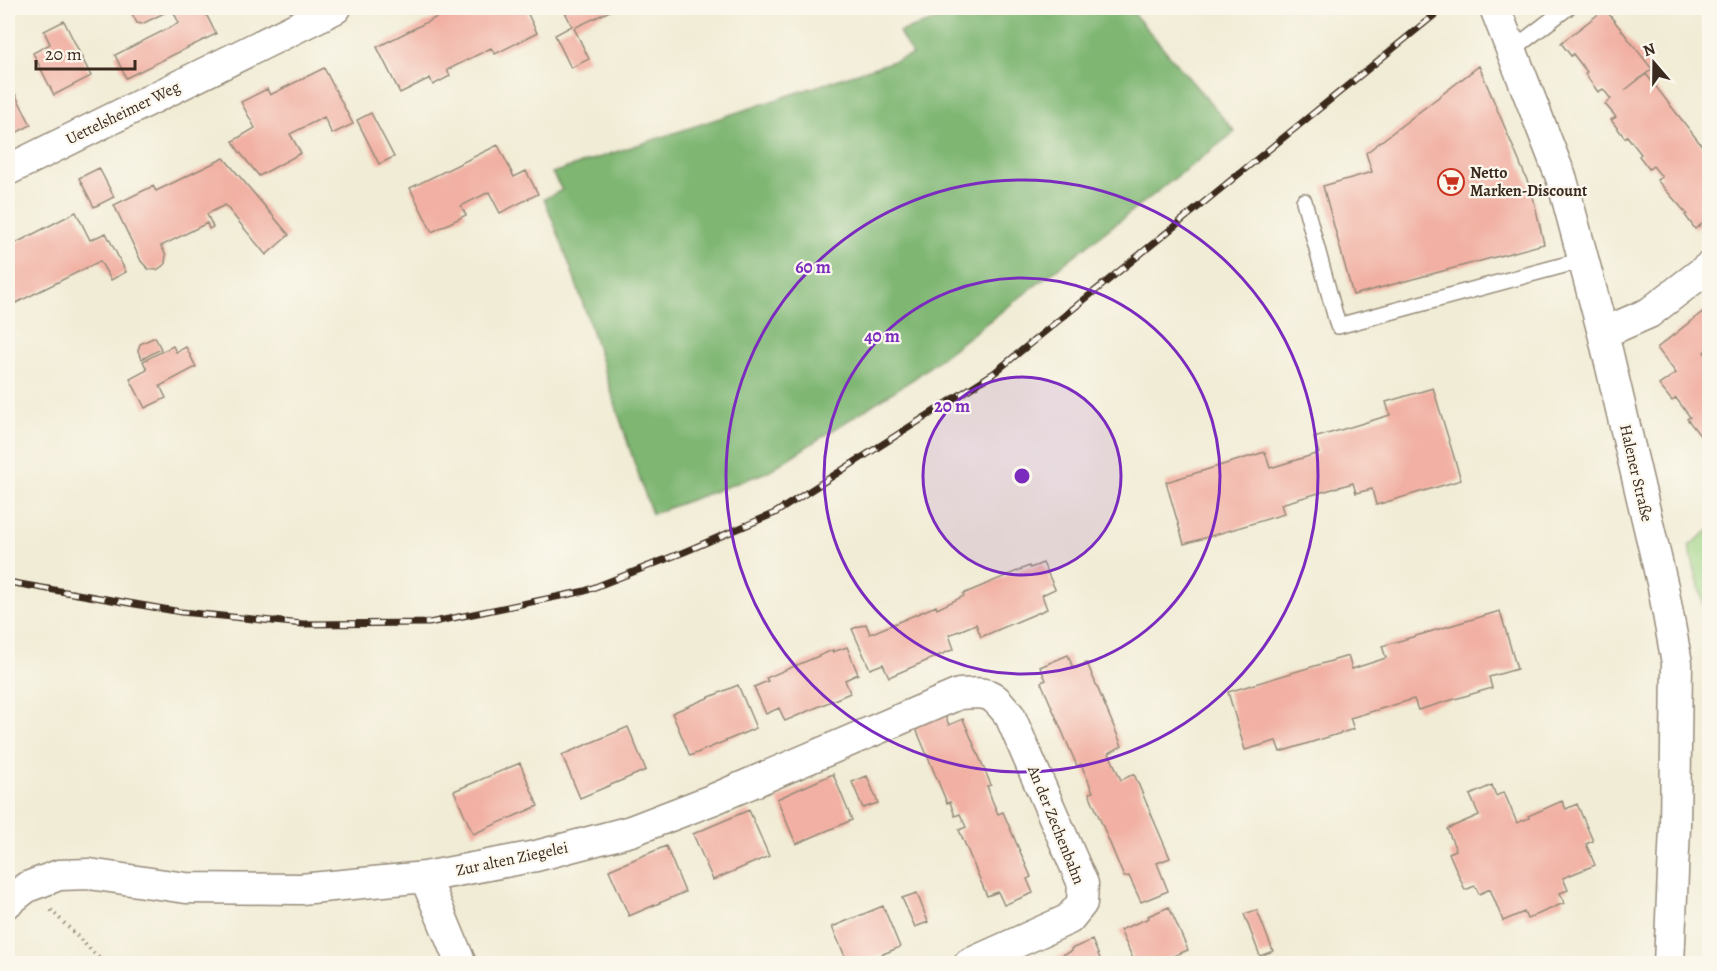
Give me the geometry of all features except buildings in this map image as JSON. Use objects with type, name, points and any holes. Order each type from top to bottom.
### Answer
[{"type":"street","name":"Uettelsheimer Weg","points":[[8,170],[336,8]]},
{"type":"street","name":"Halener Straße","points":[[1495,8],[1562,180],[1603,333],[1663,587],[1677,663],[1675,827],[1670,959]]},
{"type":"street","points":[[1603,333],[1649,313],[1710,266]]},
{"type":"street","name":"Zur alten Ziegelei","points":[[17,894],[59,875],[89,874],[186,888],[289,889],[425,877],[537,856],[631,831],[714,799],[959,694],[983,693],[995,697]]},
{"type":"street","name":"An der Zechenbahn","points":[[969,963],[1068,919],[1082,903],[1083,884],[1010,716],[995,697]]},
{"type":"street","points":[[425,877],[461,963]]},
{"type":"lane","points":[[1512,50],[1567,8]]},
{"type":"lane","points":[[1304,201],[1338,326],[1583,260]]},
{"type":"path","points":[[17,894],[105,963]]},
{"type":"green space","points":[[974,8],[1129,8],[1235,132],[915,378],[767,472],[652,514],[574,277],[544,199],[562,190],[552,173],[912,55],[899,32]]},
{"type":"green space","points":[[1709,530],[1709,628],[1689,546]]},
{"type":"railway","points":[[8,582],[181,612],[303,624],[429,623],[585,591],[684,552],[775,513],[994,373],[1443,8]]},
{"type":"place","name":"Netto Marken-Discount","points":[[1451,182]]}]
